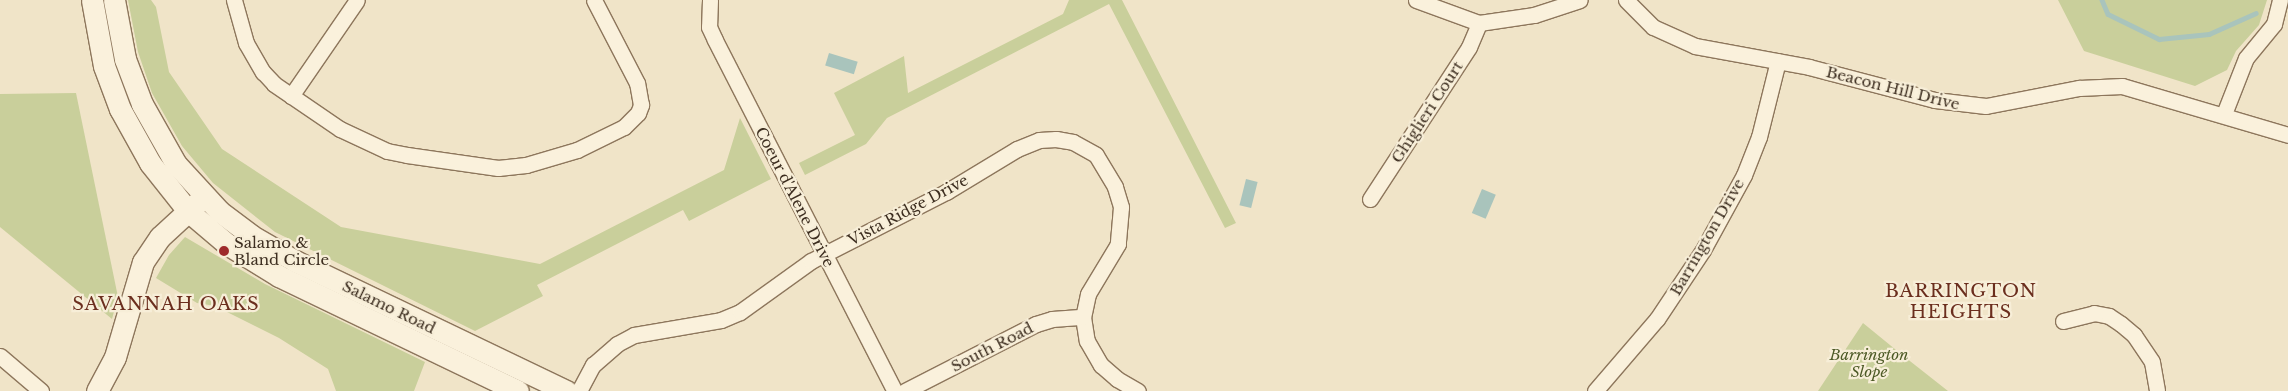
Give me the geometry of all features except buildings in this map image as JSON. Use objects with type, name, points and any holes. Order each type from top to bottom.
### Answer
[{"type":"main road","name":"Salamo Road","points":[[92,0],[104,66],[120,109],[150,163],[188,211],[227,244],[279,276],[518,391]]},
{"type":"main road","name":"Salamo Road","points":[[114,0],[125,59],[142,104],[176,164],[204,197],[245,231],[295,261],[566,391]]},
{"type":"main road","points":[[97,391],[116,358],[143,262],[160,237],[204,197]]},
{"type":"street","points":[[234,0],[252,56],[274,84],[340,129],[387,150],[407,156],[498,168],[552,158],[632,122],[641,105],[632,73],[594,0]]},
{"type":"street","points":[[291,96],[357,0]]},
{"type":"street","name":"Coeur d'Alene Drive","points":[[710,0],[709,27],[715,40],[895,391]]},
{"type":"street","points":[[1416,0],[1479,23],[1534,15],[1580,0]]},
{"type":"street","name":"Beacon Hill Drive","points":[[1626,0],[1653,28],[1680,41],[1778,61],[1916,96],[1976,107],[2079,88],[2122,86],[2224,114],[2288,135]]},
{"type":"street","points":[[2224,114],[2246,58],[2274,24],[2280,0]]},
{"type":"street","name":"Ghiglieri Court","points":[[1370,199],[1469,47],[1479,23]]},
{"type":"street","name":"Barrington Drive","points":[[1595,391],[1657,319],[1703,250],[1744,175],[1759,137],[1778,61]]},
{"type":"street","name":"Vista Ridge Drive","points":[[579,391],[593,365],[617,344],[634,335],[721,320],[740,312],[759,301],[798,269],[824,254],[946,192],[1018,149],[1039,140],[1065,139],[1096,156],[1111,179],[1122,207],[1118,244],[1088,294],[1083,317]]},
{"type":"street","points":[[2063,321],[2094,313],[2109,316],[2121,324],[2134,335],[2152,362],[2158,391]]},
{"type":"street","points":[[1083,317],[1087,341],[1101,365],[1117,379],[1138,391]]},
{"type":"street","name":"South Road","points":[[905,391],[1036,324],[1058,318],[1083,317]]},
{"type":"street","points":[[0,356],[41,391]]},
{"type":"green space","points":[[128,0],[151,0],[156,7],[169,72],[222,149],[341,227],[540,264],[724,170],[740,118],[771,179],[689,221],[683,210],[537,285],[543,296],[475,331],[275,232],[213,183],[182,146],[152,93],[138,52]]},
{"type":"green space","points":[[1069,0],[1122,0],[1236,223],[1225,228],[1109,4],[887,118],[866,144],[805,175],[799,163],[855,135],[834,93],[904,56],[908,93],[1063,14]]},
{"type":"green space","points":[[2058,0],[2267,0],[2259,25],[2236,51],[2227,70],[2195,86],[2084,51]]},
{"type":"green space","points":[[76,93],[118,297],[112,319],[0,227],[0,94]]},
{"type":"green space","points":[[185,237],[265,284],[425,362],[414,391],[336,391],[328,369],[279,338],[215,306],[197,303],[156,278],[169,255]]},
{"type":"green space","name":"Barrington Slope","points":[[1863,323],[1901,354],[1948,391],[1818,391]]},
{"type":"water","points":[[829,53],[858,62],[854,74],[825,65]]},
{"type":"water","points":[[1246,179],[1258,182],[1251,208],[1239,205]]},
{"type":"water","points":[[1482,189],[1496,195],[1486,219],[1472,213]]},
{"type":"waterway","points":[[2102,0],[2108,14],[2159,39],[2209,34],[2256,13]]},
{"type":"place","name":"Salamo & Bland Circle","points":[[224,251]]},
{"type":"district","name":"BARRINGTON HEIGHTS","points":[[1961,302]]},
{"type":"district","name":"SAVANNAH OAKS","points":[[166,304]]}]
